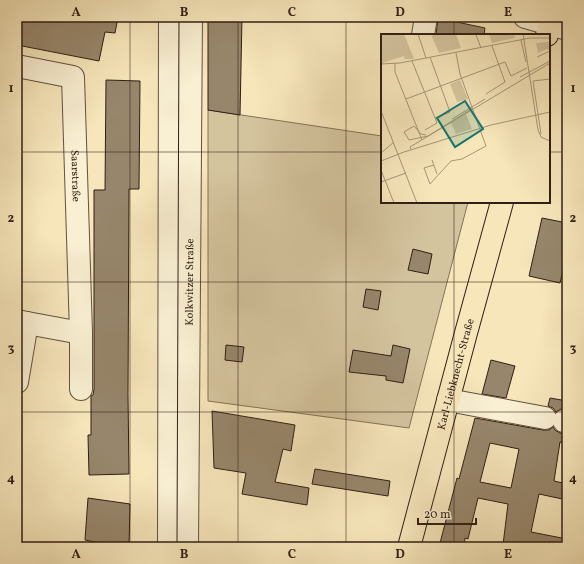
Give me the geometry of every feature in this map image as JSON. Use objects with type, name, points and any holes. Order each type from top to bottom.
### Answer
[{"type":"main road","name":"Karl-Liebknecht-Straße","points":[[409,547],[502,203]]},
{"type":"street","points":[[158,547],[160,17]]},
{"type":"street","points":[[169,547],[170,17]]},
{"type":"street","name":"Kolkwitzer Straße","points":[[187,547],[191,17]]},
{"type":"street","points":[[423,34],[426,17]]},
{"type":"street","points":[[526,17],[554,26]]},
{"type":"street","name":"Saarstraße","points":[[17,66],[73,77],[81,333],[81,389]]},
{"type":"street","points":[[17,382],[22,322],[81,333]]},
{"type":"street","points":[[448,400],[559,420]]},
{"type":"shaded area","points":[[208,110],[381,136],[381,203],[468,203],[409,428],[208,401]]},
{"type":"building","points":[[17,17],[118,17],[115,33],[105,32],[99,61],[17,45]]},
{"type":"building","points":[[208,17],[242,17],[240,115],[208,110]]},
{"type":"building","points":[[438,18],[485,28],[484,34],[436,34]]},
{"type":"building","points":[[106,80],[140,81],[139,189],[129,189],[129,474],[89,475],[88,435],[91,435],[91,396],[93,395],[94,389],[94,190],[105,190]]},
{"type":"building","points":[[542,218],[567,223],[567,254],[560,283],[529,276]]},
{"type":"building","points":[[413,249],[432,254],[428,274],[408,270]]},
{"type":"building","points":[[366,289],[381,291],[378,310],[363,307]]},
{"type":"building","points":[[226,345],[244,347],[242,362],[225,360]]},
{"type":"building","points":[[393,345],[410,349],[403,383],[386,380],[386,376],[349,372],[353,350],[391,356]]},
{"type":"building","points":[[491,360],[515,366],[506,398],[482,394]]},
{"type":"building","points":[[550,398],[567,401],[567,409],[561,409],[556,412],[553,408],[548,406]]},
{"type":"building","points":[[212,411],[295,425],[291,451],[283,449],[275,482],[309,488],[307,505],[242,494],[246,473],[214,468]]},
{"type":"building","points":[[475,418],[543,430],[549,430],[553,427],[560,433],[567,434],[567,443],[560,442],[554,481],[567,484],[567,500],[539,494],[531,532],[567,539],[567,547],[511,547],[503,545],[508,504],[478,498],[468,539],[465,538],[464,547],[439,547],[457,478],[459,479]],"holes":[[[490,443],[519,449],[511,488],[480,482]]]},
{"type":"building","points":[[315,469],[390,481],[388,496],[312,484]]},
{"type":"building","points":[[88,498],[130,504],[129,547],[121,547],[85,540]]},
{"type":"tram line","points":[[177,547],[179,17]]}]
